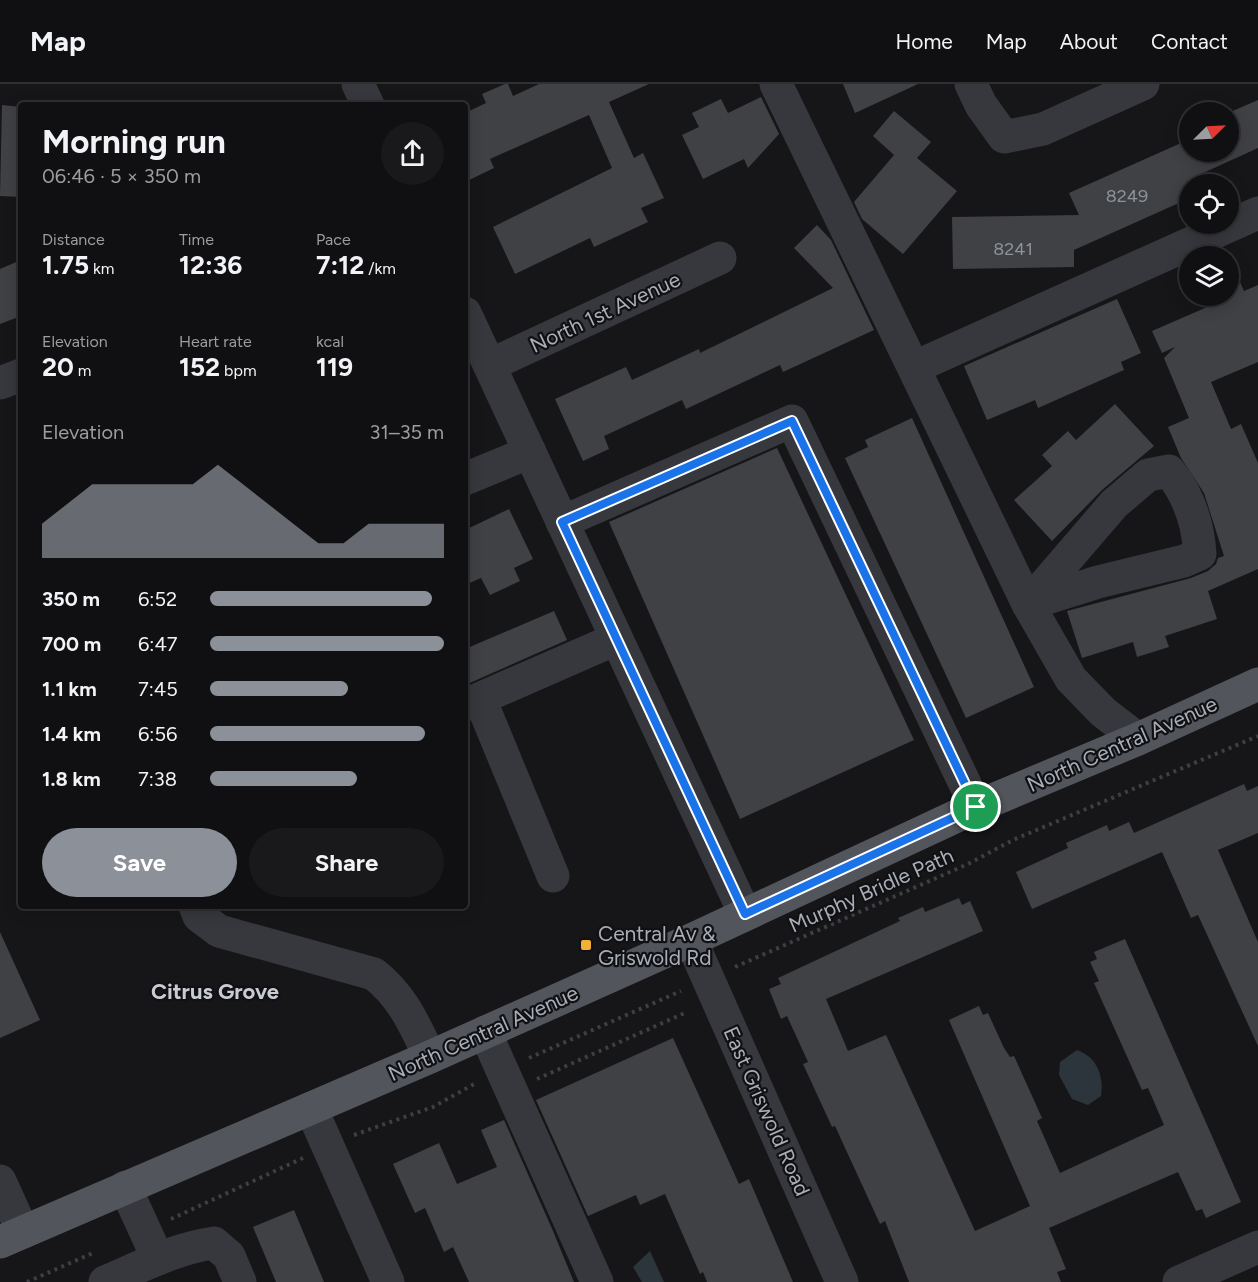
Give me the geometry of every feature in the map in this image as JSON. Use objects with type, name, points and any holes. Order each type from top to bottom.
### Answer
[{"type":"main road","name":"North Central Avenue","points":[[12,1237],[430,1057],[691,940],[976,807],[1138,739],[1258,684]]},
{"type":"street","points":[[776,84],[1028,604],[1071,679],[1103,712],[1138,739]]},
{"type":"street","points":[[971,84],[981,105],[1004,137],[1043,129],[1143,84]]},
{"type":"street","points":[[915,367],[1258,213]]},
{"type":"street","name":"North 1st Avenue","points":[[490,366],[720,258]]},
{"type":"street","points":[[468,319],[745,914]]},
{"type":"street","points":[[0,383],[18,376]]},
{"type":"street","points":[[562,522],[792,421],[976,807]]},
{"type":"street","points":[[468,478],[530,452]]},
{"type":"street","points":[[1170,471],[1181,485],[1198,530],[1200,554],[1184,561],[1098,582],[1028,604],[1113,504],[1148,475],[1170,471]]},
{"type":"street","points":[[553,876],[473,702],[616,639]]},
{"type":"street","points":[[196,909],[199,916],[219,931],[374,975],[392,988],[410,1014],[430,1057]]},
{"type":"street","name":"East Griswold Road","points":[[691,940],[842,1282]]},
{"type":"street","points":[[485,1032],[597,1282]]},
{"type":"street","points":[[310,1108],[388,1282]]},
{"type":"street","points":[[0,1181],[12,1237]]},
{"type":"street","points":[[125,1187],[158,1259]]},
{"type":"street","points":[[105,1282],[158,1259],[214,1242],[229,1256],[240,1282]]},
{"type":"street","points":[[1179,1282],[1258,1246]]},
{"type":"path","name":"Murphy Bridle Path","points":[[727,970],[957,868],[1013,840],[1258,736]]},
{"type":"path","points":[[534,1081],[687,1012]]},
{"type":"shaded area","points":[[1077,1050],[1090,1057],[1100,1075],[1101,1096],[1088,1105],[1072,1099],[1059,1075],[1060,1062]]},
{"type":"shaded area","points":[[650,1251],[664,1282],[642,1282],[633,1267]]},
{"type":"building","points":[[505,84],[508,84],[513,96],[539,84],[649,84],[609,102],[634,158],[643,153],[664,198],[641,208],[648,222],[594,247],[590,238],[515,274],[493,227],[612,168],[589,115],[490,159],[494,168],[468,181],[468,112],[486,103],[482,94]]},
{"type":"building","points":[[843,84],[918,84],[855,113]]},
{"type":"building","points":[[761,97],[779,134],[748,168],[744,159],[703,179],[682,135],[699,127],[692,113],[721,99],[728,113]]},
{"type":"building","points":[[1258,100],[1258,148],[1239,157],[1239,108]]},
{"type":"building","points":[[2,105],[18,107],[18,197],[0,196]]},
{"type":"building","points":[[894,111],[931,142],[917,158],[957,191],[903,254],[862,219],[854,202],[894,155],[873,136]]},
{"type":"building","points":[[1179,144],[1179,162],[1227,162],[1201,174],[1179,174],[1179,203],[1074,250],[1074,267],[953,269],[952,217],[1079,215],[1069,193]]},
{"type":"building","points":[[817,225],[831,240],[874,330],[783,372],[780,365],[686,409],[682,400],[604,436],[609,449],[583,461],[555,399],[626,367],[632,380],[699,349],[700,353],[833,288],[794,248]]},
{"type":"building","points":[[18,261],[18,317],[0,324],[0,269]]},
{"type":"building","points":[[1239,280],[1244,291],[1258,285],[1258,362],[1211,382],[1231,429],[1241,424],[1258,463],[1258,569],[1208,591],[1217,619],[1165,636],[1169,647],[1137,657],[1133,642],[1082,658],[1067,611],[1191,578],[1208,571],[1216,564],[1218,558],[1224,556],[1204,493],[1181,458],[1168,427],[1189,418],[1164,358],[1175,347],[1162,353],[1152,331],[1210,306],[1239,306]]},
{"type":"building","points":[[1117,299],[1141,353],[1121,362],[1124,370],[1038,408],[1035,400],[987,420],[964,366]]},
{"type":"building","points":[[1115,404],[1154,446],[1102,490],[1052,541],[1014,500],[1052,466],[1042,455],[1068,431],[1076,440]]},
{"type":"building","points":[[912,418],[1034,687],[966,718],[845,458],[868,447],[865,440]]},
{"type":"building","points":[[777,448],[914,740],[740,819],[609,522]]},
{"type":"building","points":[[509,509],[533,559],[514,568],[520,581],[490,595],[481,578],[468,584],[468,529]]},
{"type":"building","points":[[554,611],[567,640],[468,684],[468,648]]},
{"type":"building","points":[[1244,784],[1247,791],[1258,786],[1258,833],[1218,850],[1258,942],[1258,1046],[1198,915],[1191,918],[1162,852],[1032,909],[1016,872],[1068,848],[1066,843],[1107,825],[1109,831],[1129,822],[1134,833]]},
{"type":"building","points":[[959,898],[962,905],[970,901],[983,931],[826,999],[848,1051],[886,1035],[975,1231],[1030,1206],[949,1020],[979,1006],[983,1015],[988,1013],[1004,1048],[1010,1057],[1014,1056],[1042,1118],[1037,1121],[1060,1173],[1164,1125],[1148,1088],[1142,1090],[1094,983],[1099,981],[1090,962],[1097,959],[1094,952],[1125,939],[1241,1202],[1206,1218],[1202,1209],[1196,1211],[1178,1172],[1049,1228],[1066,1269],[1057,1272],[1061,1282],[909,1282],[885,1221],[880,1224],[835,1126],[832,1127],[803,1064],[808,1062],[787,1016],[781,1019],[769,989],[781,984],[778,978],[900,921],[898,918],[923,907],[925,912]]},
{"type":"building","points":[[0,932],[40,1020],[0,1038]]},
{"type":"building","points":[[673,1038],[739,1184],[749,1179],[793,1282],[707,1282],[703,1272],[700,1274],[665,1194],[640,1205],[636,1195],[588,1216],[536,1100]]},
{"type":"building","points":[[504,1120],[574,1282],[469,1282],[453,1247],[444,1252],[425,1208],[415,1213],[393,1164],[439,1143],[457,1184],[497,1167],[481,1130]]},
{"type":"building","points":[[294,1210],[324,1282],[276,1282],[253,1227]]},
{"type":"place","name":"Central Av & Griswold Rd","points":[[586,945]]},
{"type":"district","name":"Citrus Grove","points":[[215,991]]},
{"type":"route","points":[[792,421],[976,807],[745,914],[562,522],[792,421]]}]
